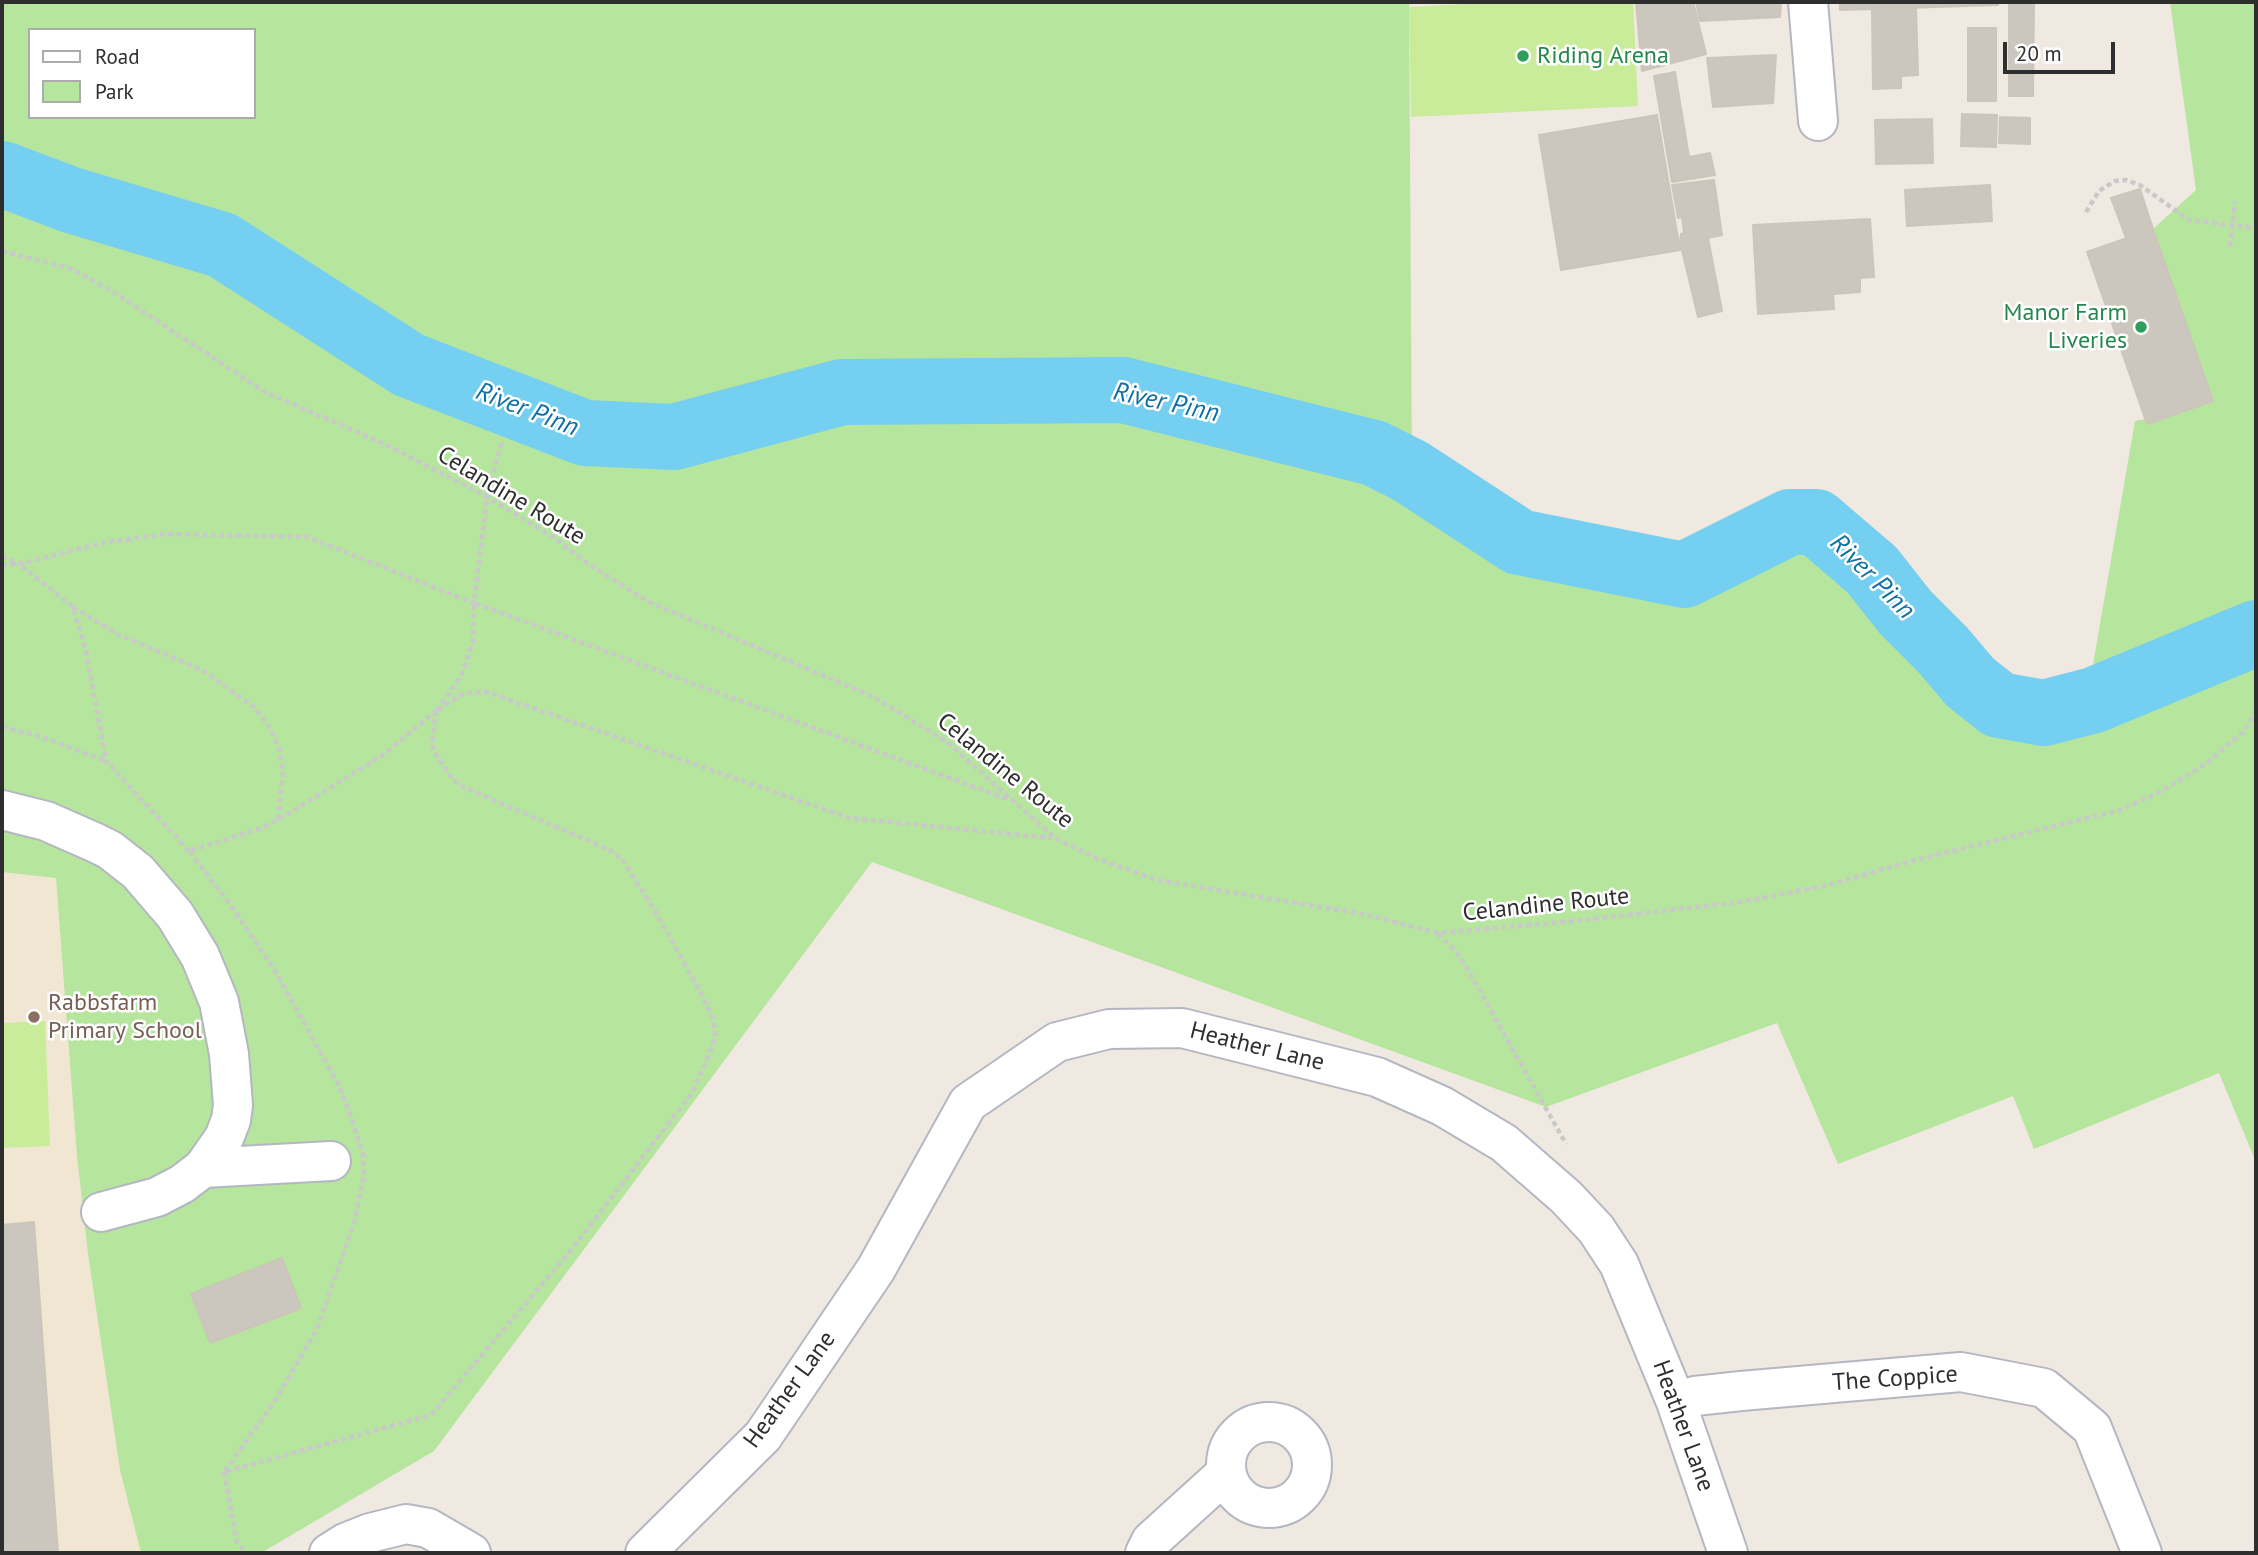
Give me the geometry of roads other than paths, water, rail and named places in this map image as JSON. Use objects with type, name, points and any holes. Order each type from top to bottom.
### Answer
[{"type":"street","points":[[1808,2],[1818,121]]},
{"type":"street","points":[[2,810],[46,821],[110,850],[138,872],[175,915],[200,957],[219,1002],[225,1028],[233,1105],[224,1138],[203,1168],[182,1184],[157,1197],[102,1212]]},
{"type":"street","name":"Heather Lane","points":[[645,1553],[763,1436],[876,1269],[968,1103],[1057,1042],[1109,1029],[1182,1028],[1377,1077],[1442,1106],[1504,1143],[1566,1197],[1596,1229],[1619,1264],[1676,1402],[1728,1553]]},
{"type":"street","points":[[203,1168],[331,1161]]},
{"type":"street","name":"The Coppice","points":[[1676,1402],[1695,1396],[1741,1391],[1961,1372],[2043,1388],[2092,1428],[2142,1553]]},
{"type":"street","points":[[1146,1553],[1151,1541],[1226,1473]]},
{"type":"street","points":[[329,1553],[370,1533],[406,1524],[428,1528],[471,1553]]},
{"type":"waterway","name":"River Pinn","points":[[2,174],[71,200],[222,245],[409,365],[585,433],[674,437],[842,392],[1123,390],[1374,453],[1410,471],[1519,542],[1684,575],[1790,522],[1816,522],[1872,570],[1905,612],[1970,682],[1999,705],[2044,713],[2094,700],[2256,633]]},
{"type":"place","name":"Riding Arena","points":[[1523,56]]},
{"type":"place","name":"Manor Farm Liveries","points":[[2141,327]]},
{"type":"place","name":"Rabbsfarm Primary School","points":[[34,1017]]}]
